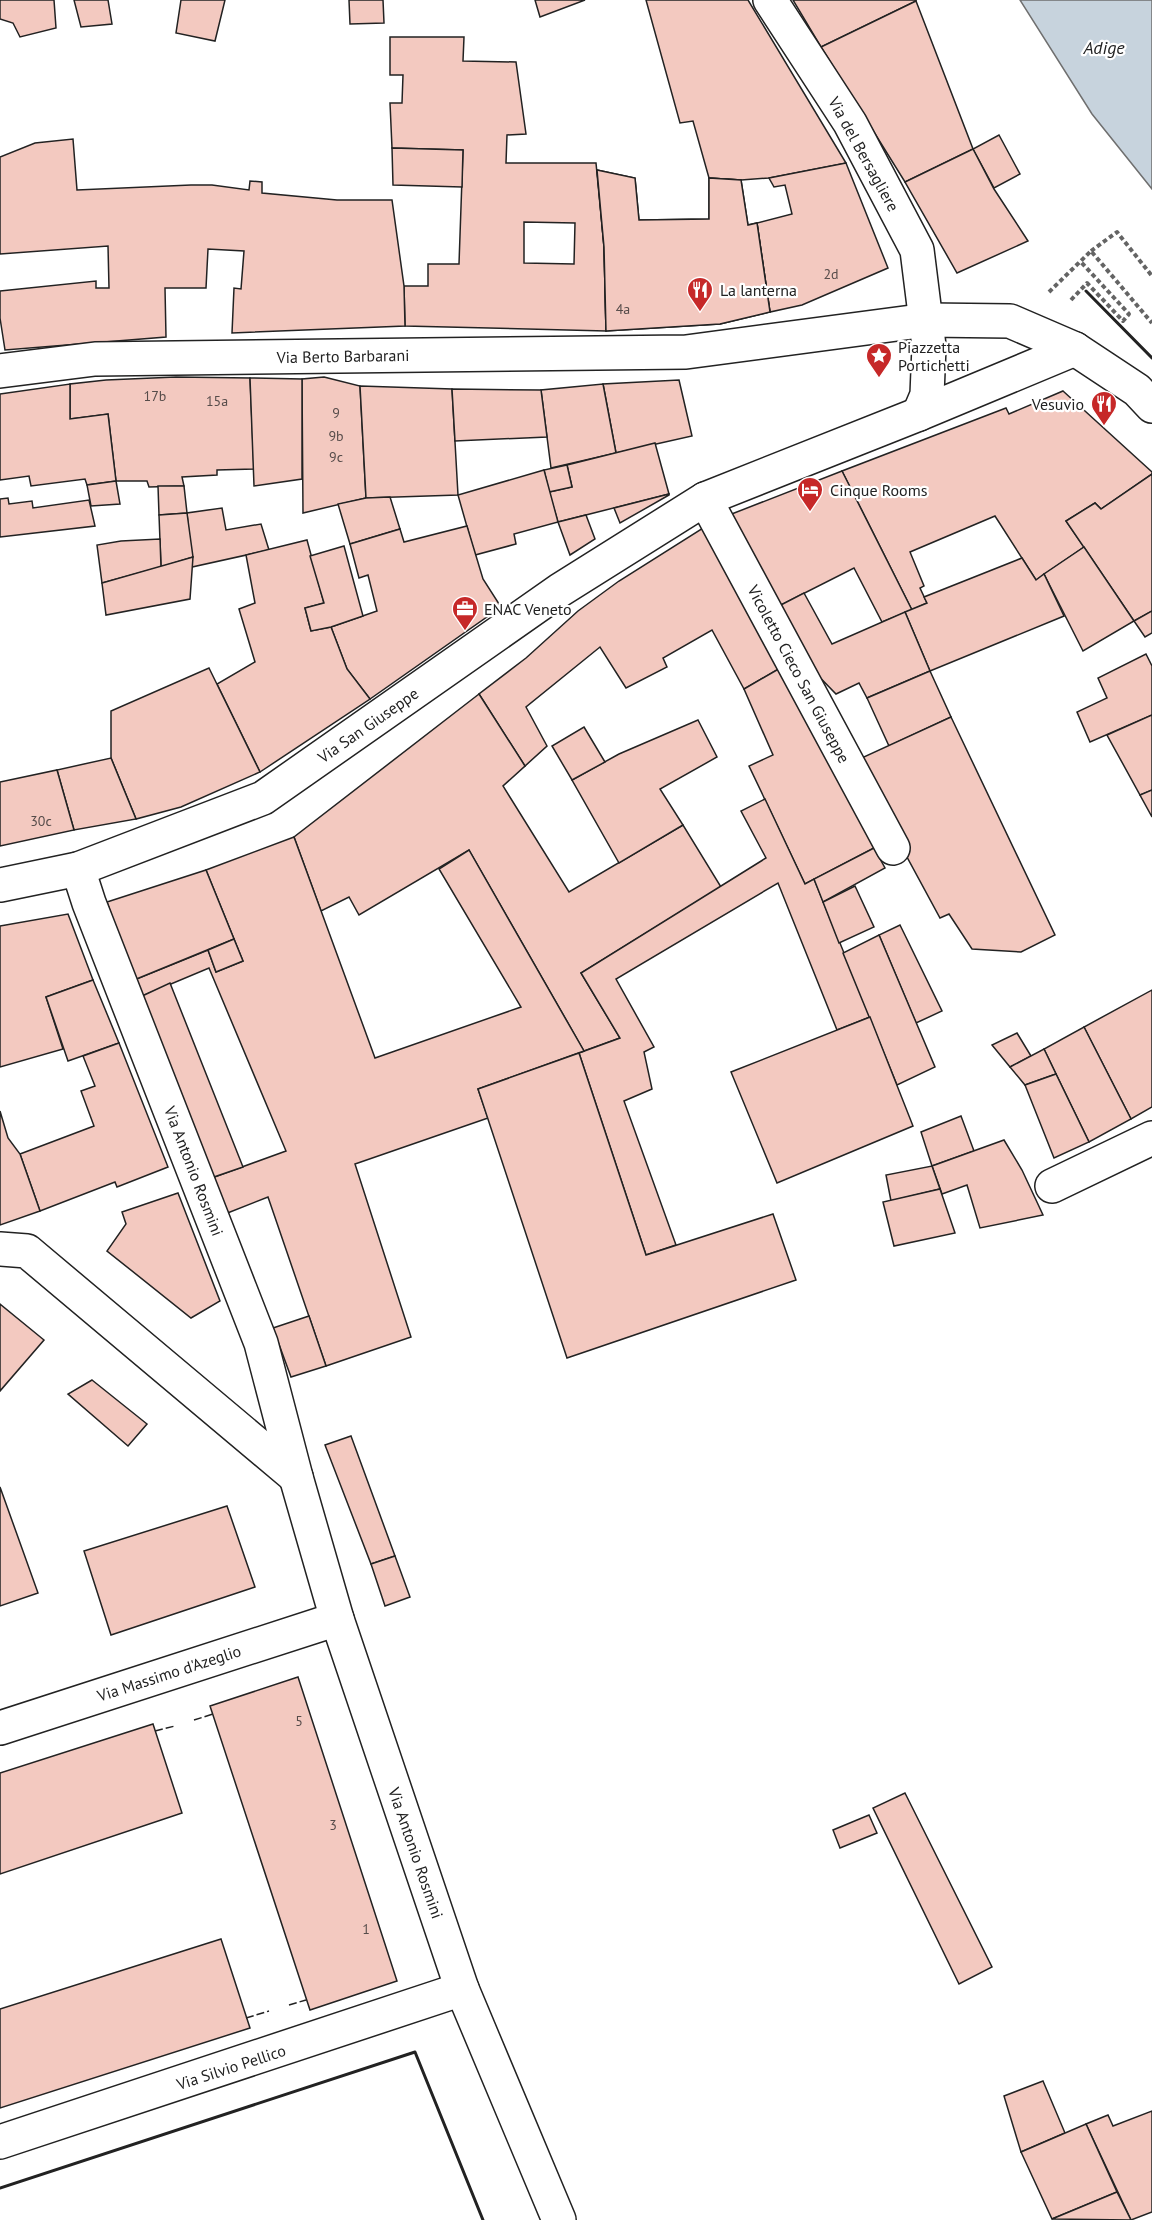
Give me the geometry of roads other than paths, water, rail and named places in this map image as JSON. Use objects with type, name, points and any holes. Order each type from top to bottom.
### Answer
[{"type":"street","name":"Via del Bersagliere","points":[[770,0],[850,123],[917,250],[927,320]]},
{"type":"street","points":[[919,414],[927,395],[929,346],[927,320],[1010,321],[1075,349],[1137,390],[1152,406]]},
{"type":"street","name":"Via Berto Barbarani","points":[[0,370],[95,359],[686,352],[927,320]]},
{"type":"street","points":[[705,499],[1075,349]]},
{"type":"street","name":"Vicoletto Cieco San Giuseppe","points":[[705,499],[893,848]]},
{"type":"street","name":"Via San Giuseppe","points":[[0,885],[78,869],[263,798],[561,590],[705,499]]},
{"type":"street","name":"Via Antonio Rosmini","points":[[78,869],[89,903],[261,1343],[296,1477],[337,1619],[462,1989],[559,2220]]},
{"type":"street","points":[[1052,1186],[1152,1138]]},
{"type":"street","points":[[0,1249],[27,1251],[296,1477]]},
{"type":"street","name":"Via Massimo d'Azeglio","points":[[0,1728],[337,1619]]},
{"type":"street","name":"Via Silvio Pellico","points":[[0,2142],[462,1989]]},
{"type":"water","name":"Adige","points":[[1020,0],[1152,0],[1152,189],[1092,114]]},
{"type":"place","name":"La lanterna","points":[[700,313]]},
{"type":"place","name":"Piazzetta Portichetti","points":[[879,379]]},
{"type":"place","name":"Vesuvio","points":[[1104,427]]},
{"type":"place","name":"Cinque Rooms","points":[[810,513]]},
{"type":"place","name":"ENAC Veneto","points":[[465,632]]}]
